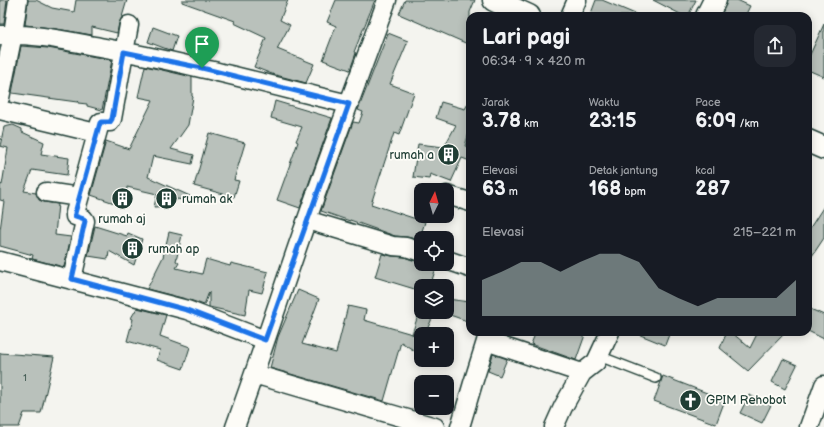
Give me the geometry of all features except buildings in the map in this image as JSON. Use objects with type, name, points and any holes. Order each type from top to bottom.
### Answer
[{"type":"main road","points":[[494,0],[520,12]]},
{"type":"main road","points":[[709,12],[715,0]]},
{"type":"main road","points":[[812,143],[824,148]]},
{"type":"street","points":[[0,98],[6,34],[18,0]]},
{"type":"street","points":[[234,427],[387,0]]},
{"type":"street","points":[[572,12],[576,0]]},
{"type":"street","points":[[72,279],[85,221],[74,214],[96,133],[101,122],[110,122],[112,119],[129,25]]},
{"type":"street","points":[[6,34],[69,42],[124,52],[202,68],[349,104]]},
{"type":"street","points":[[0,110],[96,133]]},
{"type":"street","points":[[46,192],[79,197]]},
{"type":"street","points":[[454,197],[466,201]]},
{"type":"street","points":[[307,220],[393,246],[406,247],[414,250]]},
{"type":"street","points":[[0,261],[187,310],[265,340]]},
{"type":"street","points":[[454,262],[466,267]]},
{"type":"street","points":[[554,427],[563,406],[582,373],[596,362],[608,336]]},
{"type":"street","points":[[460,427],[488,337],[582,373]]},
{"type":"street","points":[[254,374],[435,427]]},
{"type":"street","points":[[809,427],[824,385]]},
{"type":"lane","points":[[598,356],[656,378]]},
{"type":"place","name":"rumah a","points":[[449,155]]},
{"type":"place","name":"rumah aj","points":[[122,198]]},
{"type":"place","name":"rumah ak","points":[[166,199]]},
{"type":"place","name":"rumah ap","points":[[132,249]]},
{"type":"place","name":"GPIM Rehobot","points":[[690,400]]},
{"type":"route","points":[[124,52],[202,68],[349,104],[265,340],[187,310],[72,279],[85,221],[74,214],[100,123],[110,122],[112,119],[124,52]]}]
